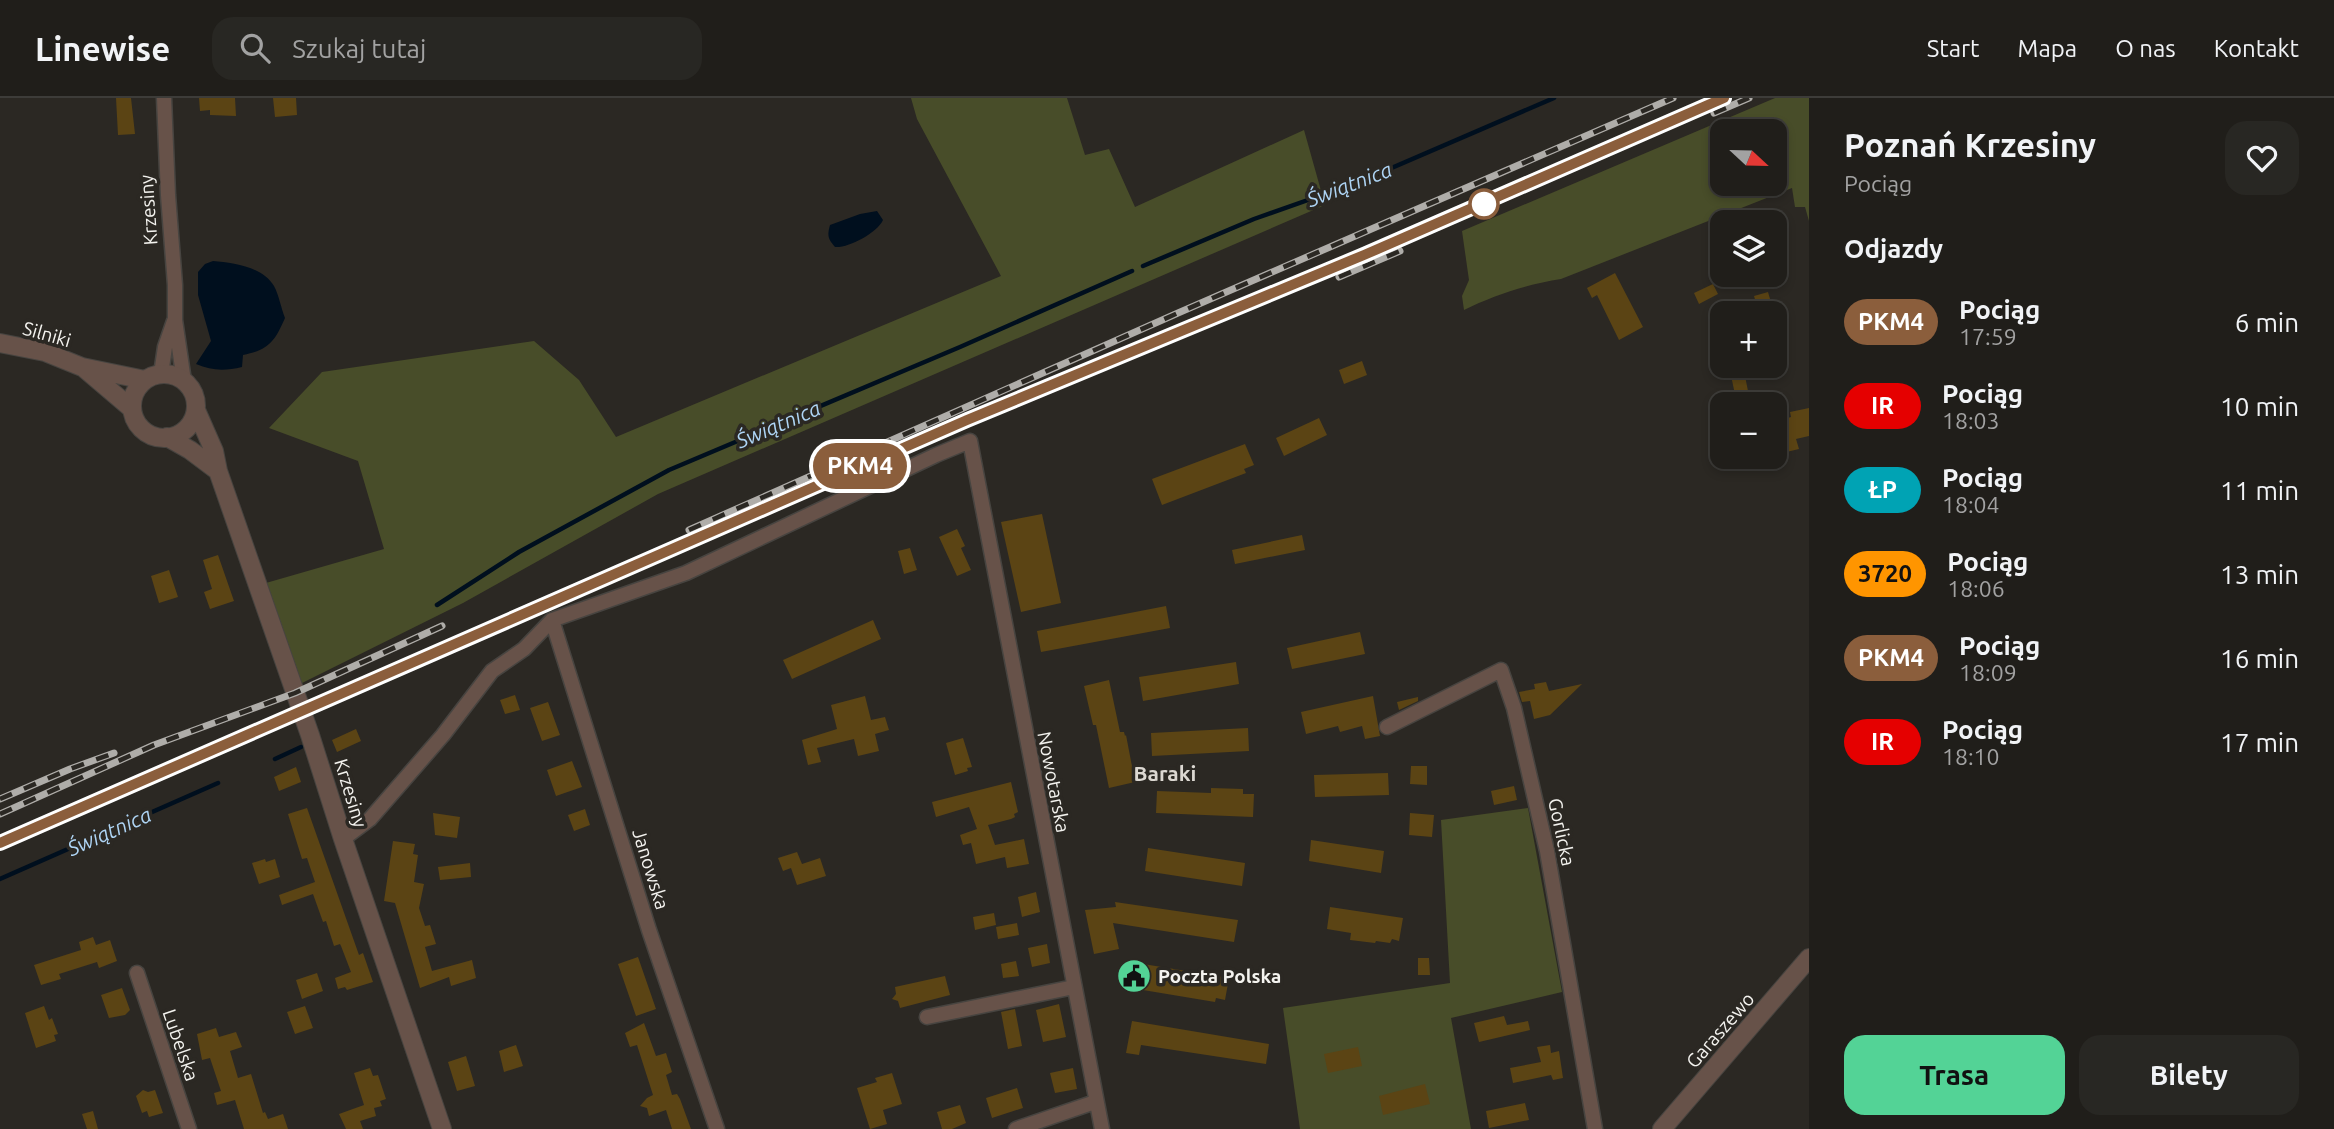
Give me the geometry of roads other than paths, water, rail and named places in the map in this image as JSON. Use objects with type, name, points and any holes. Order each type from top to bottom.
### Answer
[{"type":"street","name":"Krzesiny","points":[[164,98],[175,320],[184,381]]},
{"type":"street","name":"Krzesiny","points":[[153,377],[175,320]]},
{"type":"street","name":"Silniki","points":[[0,344],[45,352],[82,367],[153,377]]},
{"type":"street","name":"Silniki","points":[[82,367],[132,409]]},
{"type":"street","points":[[177,376],[184,381],[194,394],[196,411],[189,426],[176,435],[159,437],[138,425],[132,409],[135,393],[153,377],[177,376]]},
{"type":"street","name":"Krzesiny","points":[[196,411],[214,451],[218,471],[442,1129]]},
{"type":"street","points":[[167,437],[218,471]]},
{"type":"street","name":"Nowotarska","points":[[552,620],[686,573],[970,441],[1102,1129]]},
{"type":"street","points":[[343,839],[370,819],[443,735],[492,671],[524,649],[552,620]]},
{"type":"street","name":"Janowska","points":[[552,620],[649,930],[717,1129]]},
{"type":"street","name":"Gorlicka","points":[[1387,727],[1501,670],[1514,708],[1550,864],[1595,1129]]},
{"type":"street","name":"Garaszewo","points":[[1662,1129],[1809,958]]},
{"type":"street","name":"Lubelska","points":[[137,973],[190,1129]]},
{"type":"street","points":[[927,1017],[1074,987]]},
{"type":"street","points":[[1016,1129],[1096,1102]]},
{"type":"water","points":[[877,211],[883,220],[869,235],[841,247],[835,247],[831,242],[828,235],[830,225]]},
{"type":"water","points":[[213,261],[246,267],[269,279],[285,318],[270,343],[243,355],[242,367],[219,370],[196,364],[211,341],[198,295],[198,272],[205,264]]},
{"type":"waterway","name":"Świątnica","points":[[1143,266],[1254,219],[1359,182],[1554,98]]},
{"type":"waterway","name":"Świątnica","points":[[437,605],[519,552],[669,470],[1132,271]]},
{"type":"waterway","name":"Świątnica","points":[[275,759],[301,747]]},
{"type":"waterway","name":"Świątnica","points":[[0,879],[218,783]]},
{"type":"railway","points":[[689,530],[1178,313],[1673,98]]},
{"type":"railway","points":[[0,843],[967,420],[1364,255],[1724,98]]},
{"type":"railway","points":[[1714,113],[1749,98]]},
{"type":"railway","points":[[1339,277],[1400,251]]},
{"type":"railway","points":[[0,814],[154,745],[295,693],[442,626]]},
{"type":"railway","points":[[0,799],[114,753]]},
{"type":"train","name":"PKM4","points":[[0,843],[1066,377],[1473,209],[1724,98]]},
{"type":"place","name":"Poczta Polska","points":[[1134,976]]},
{"type":"district","name":"Baraki","points":[[1165,773]]}]
